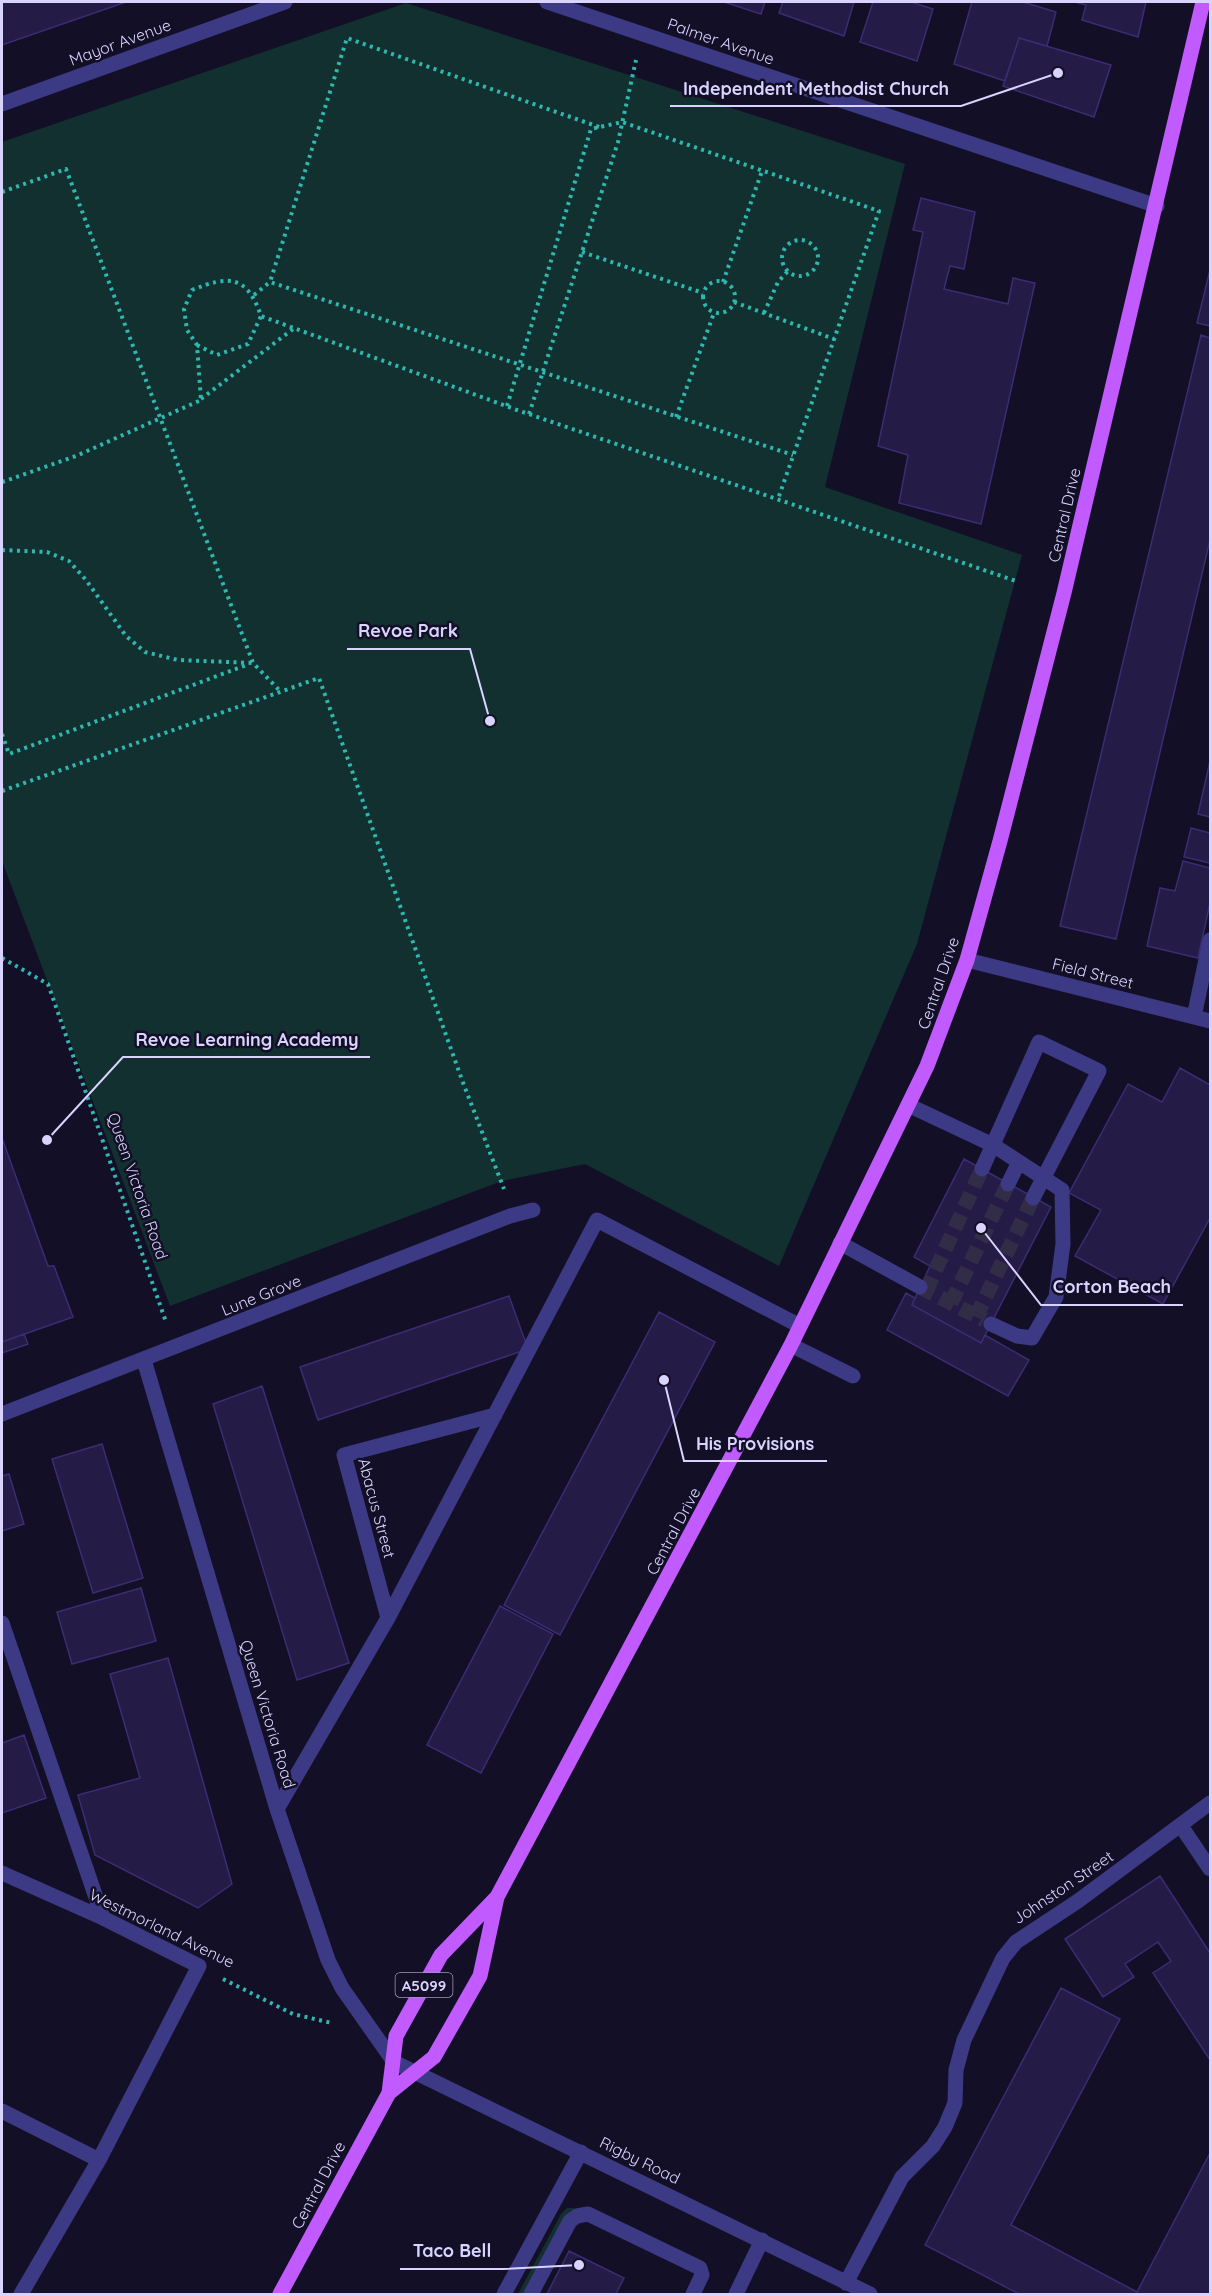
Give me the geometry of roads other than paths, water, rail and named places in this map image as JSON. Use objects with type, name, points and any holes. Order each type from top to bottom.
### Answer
[{"type":"main road","name":"Central Drive","points":[[389,2093],[434,2056],[480,1976],[497,1897],[791,1345],[927,1066],[967,960],[1000,841],[1064,593],[1157,206],[1203,2]]},
{"type":"main road","name":"Central Drive","points":[[280,2295],[389,2093],[396,2036],[441,1955],[497,1897]]},
{"type":"street","name":"Mayor Avenue","points":[[2,104],[285,2]]},
{"type":"street","name":"Palmer Avenue","points":[[552,2],[1157,206]]},
{"type":"street","points":[[1194,1017],[1210,940]]},
{"type":"street","name":"Field Street","points":[[967,960],[1210,1021]]},
{"type":"street","points":[[982,1169],[1039,1041],[1099,1071],[1033,1198]]},
{"type":"street","points":[[908,1105],[993,1145],[1062,1190],[1063,1244],[1056,1297],[1032,1338],[1017,1336],[991,1324]]},
{"type":"street","points":[[1008,1184],[1019,1162]]},
{"type":"street","name":"Lune Grove","points":[[2,1414],[510,1216],[533,1210]]},
{"type":"street","name":"Abacus Street","points":[[277,1809],[388,1618],[597,1220],[800,1326]]},
{"type":"street","points":[[840,1244],[920,1287]]},
{"type":"street","points":[[791,1345],[853,1376]]},
{"type":"street","name":"Queen Victoria Road","points":[[144,1360],[277,1809],[328,1960],[342,1988],[394,2062]]},
{"type":"street","name":"Abacus Street","points":[[388,1618],[344,1455],[495,1414]]},
{"type":"street","points":[[2,1623],[104,1918]]},
{"type":"street","name":"Johnston Street","points":[[846,2283],[902,2177],[933,2146],[945,2127],[955,2103],[956,2070],[964,2040],[1003,1958],[1023,1936],[1078,1901],[1210,1803]]},
{"type":"street","points":[[1181,1826],[1210,1869]]},
{"type":"street","name":"Westmorland Avenue","points":[[2,1873],[104,1918],[199,1966],[99,2160]]},
{"type":"street","name":"Rigby Road","points":[[394,2062],[762,2240],[870,2295]]},
{"type":"street","points":[[2,2111],[99,2160],[21,2295]]},
{"type":"street","points":[[504,2295],[581,2152]]},
{"type":"street","points":[[531,2295],[570,2221],[577,2216],[588,2214],[700,2268],[702,2275],[693,2295]]},
{"type":"street","points":[[736,2295],[762,2240]]},
{"type":"tunnel","points":[[926,1291],[982,1169]]},
{"type":"tunnel","points":[[951,1303],[1008,1184]]},
{"type":"tunnel","points":[[976,1317],[1033,1198]]},
{"type":"tunnel","points":[[920,1287],[984,1320]]},
{"type":"place","name":"Independent Methodist Church","points":[[1058,73]]},
{"type":"place","name":"Revoe Park","points":[[490,721]]},
{"type":"place","name":"Revoe Learning Academy","points":[[47,1140]]},
{"type":"place","name":"Corton Beach","points":[[981,1228]]},
{"type":"place","name":"His Provisions","points":[[664,1380]]},
{"type":"place","name":"Taco Bell","points":[[579,2265]]}]
